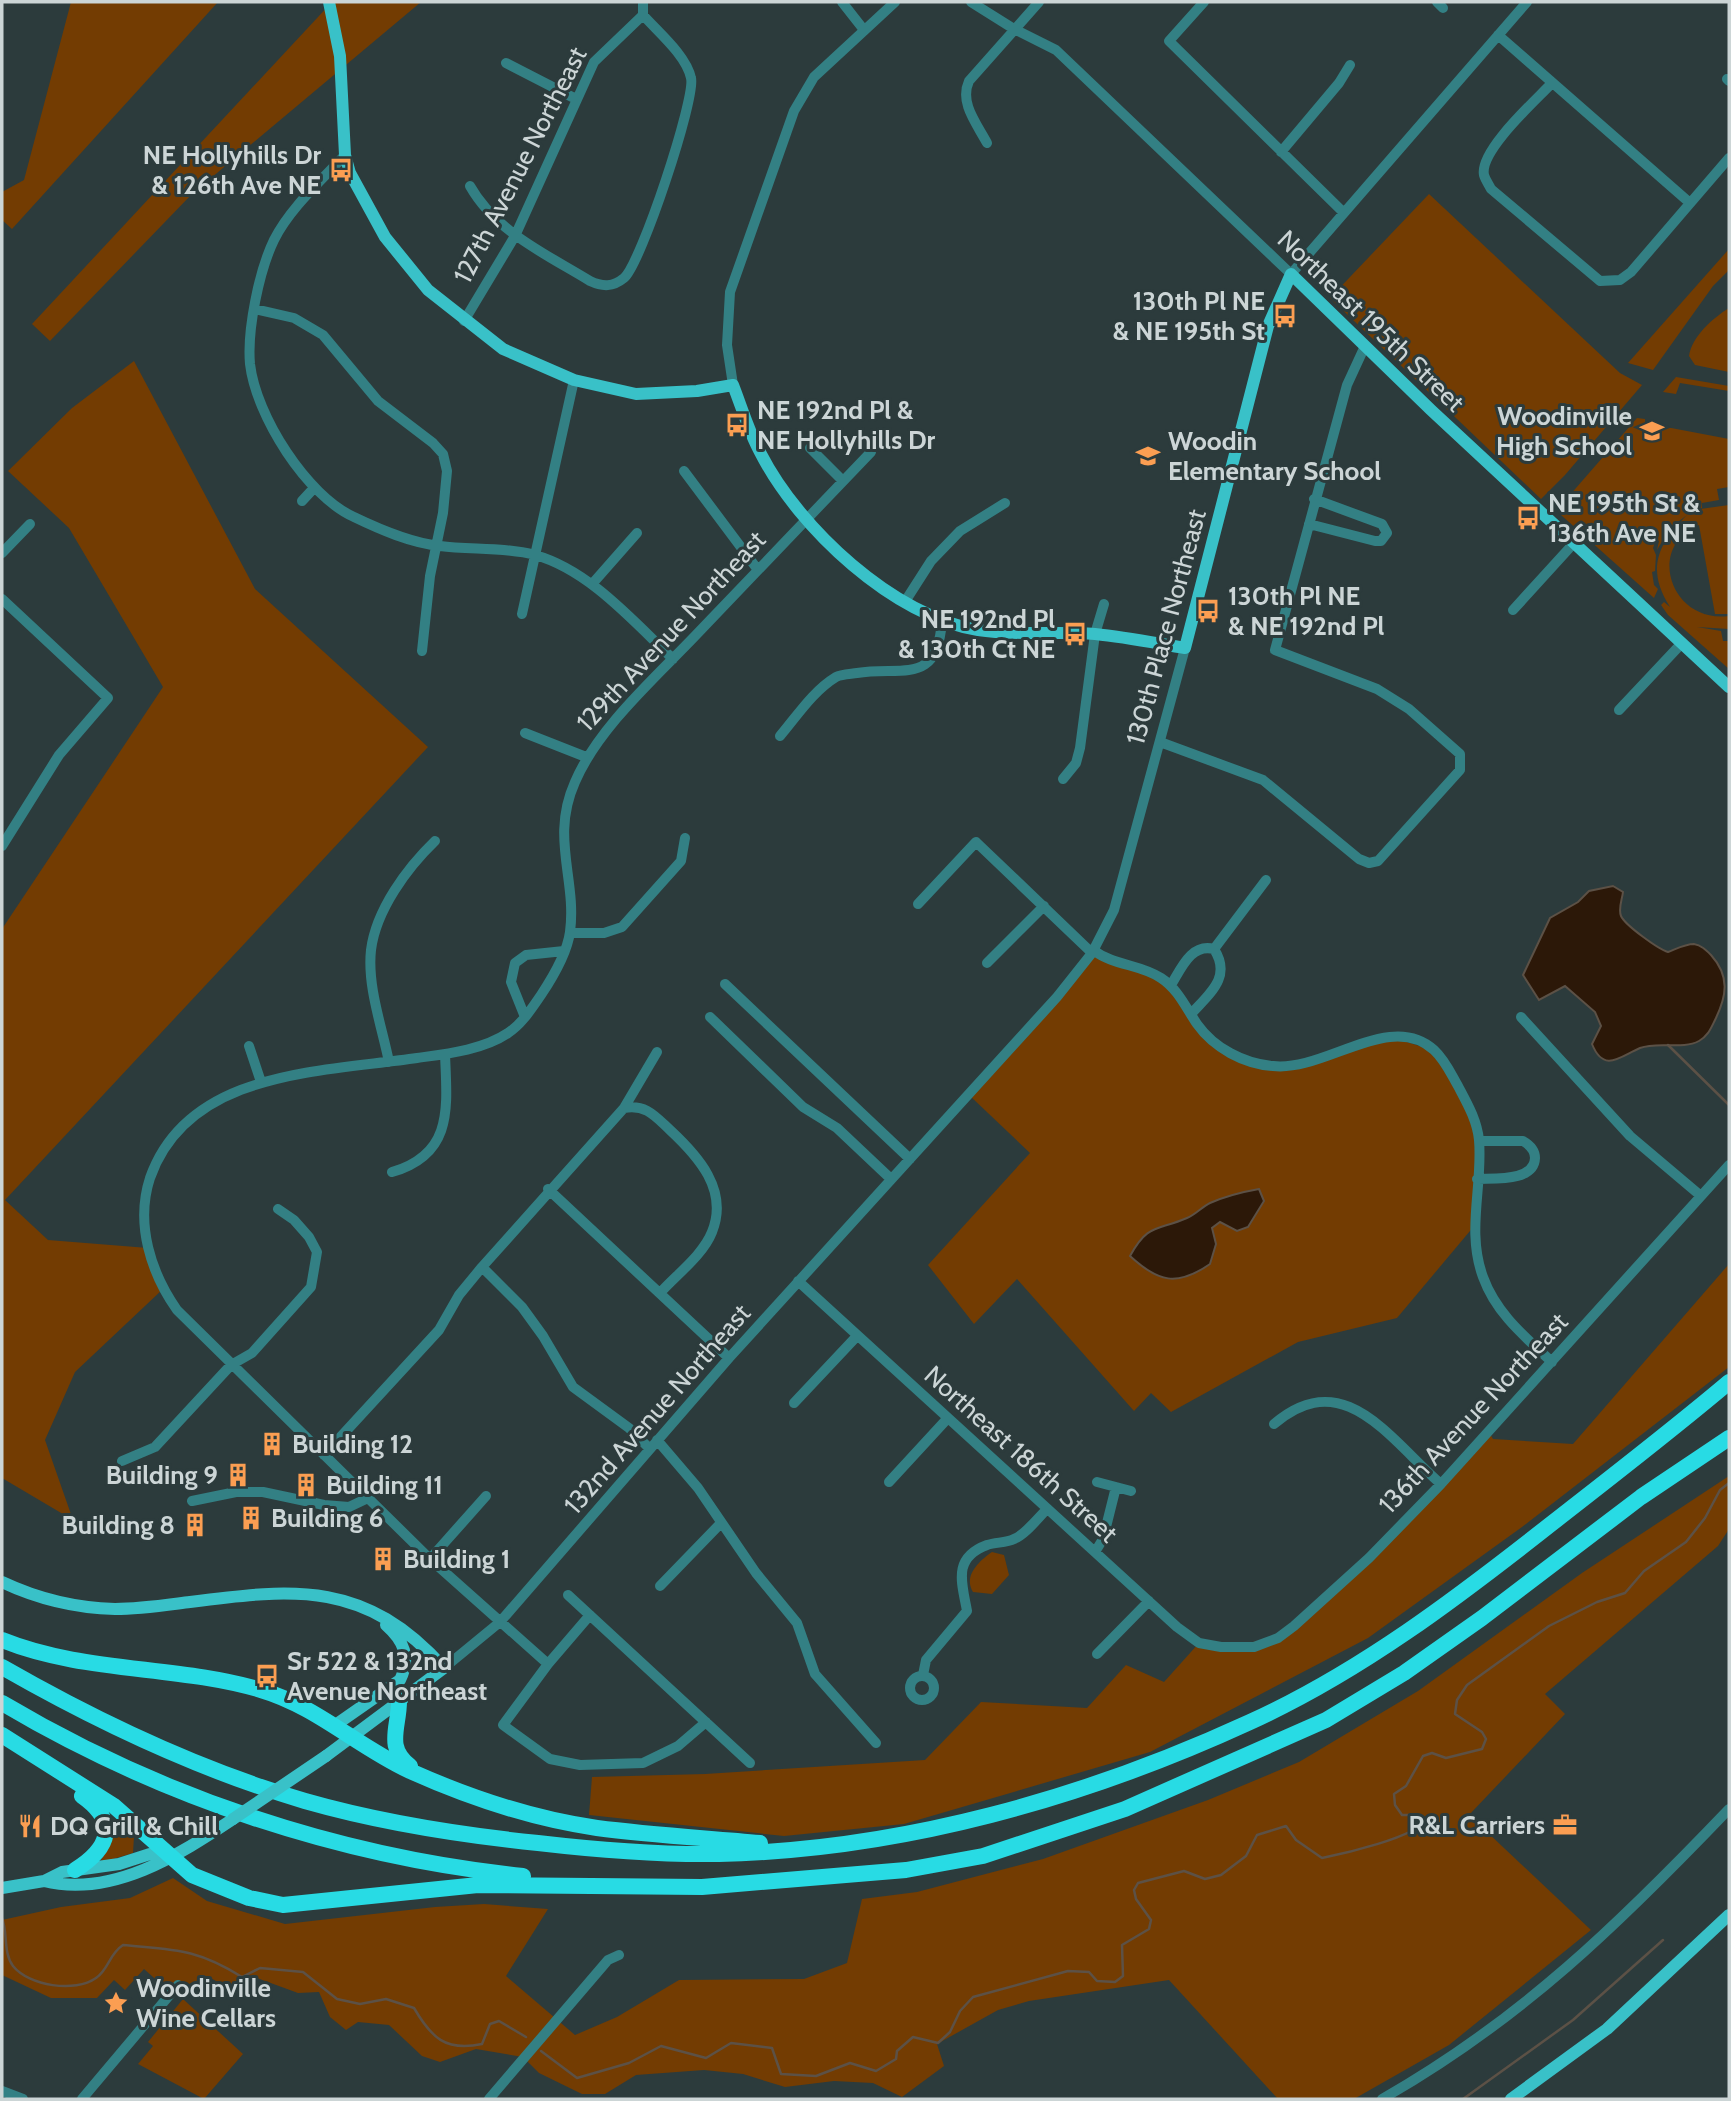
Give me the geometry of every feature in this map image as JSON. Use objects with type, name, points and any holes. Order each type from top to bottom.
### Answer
[{"type":"highway","points":[[2,1667],[110,1725],[186,1759],[302,1800],[378,1820],[471,1836],[593,1849],[717,1854],[808,1848],[906,1833],[1063,1795],[1253,1721],[1367,1658],[1462,1594],[1681,1423],[1729,1382]]},
{"type":"highway","points":[[1681,1423],[1729,1389]]},
{"type":"highway","points":[[2,1736],[114,1806],[203,1881],[249,1898],[283,1905],[478,1885],[702,1887],[906,1870],[983,1856],[1125,1809],[1326,1720],[1404,1673],[1675,1473],[1729,1429]]},
{"type":"highway","points":[[1675,1473],[1729,1438]]},
{"type":"highway","points":[[2,1640],[51,1654],[258,1689],[302,1706],[350,1737],[422,1776],[520,1810],[595,1827],[808,1848]]},
{"type":"highway","points":[[399,1701],[394,1749],[399,1757],[422,1776]]},
{"type":"highway","points":[[2,1703],[63,1740],[153,1780],[237,1813],[289,1829],[366,1850],[461,1870],[609,1885]]},
{"type":"highway","points":[[2,1736],[102,1812],[106,1829],[103,1844],[92,1859],[75,1870]]},
{"type":"main road","points":[[329,2],[340,56],[345,155],[351,173],[385,237],[428,290],[464,321],[503,349],[574,380],[636,394],[697,391],[733,385],[761,455],[806,519],[841,557],[873,582],[942,621],[979,630],[1095,634],[1185,648]]},
{"type":"main road","name":"Northeast 195th Street","points":[[1291,274],[1729,687]]},
{"type":"main road","name":"130th Place Northeast","points":[[1185,648],[1268,326],[1291,274]]},
{"type":"main road","points":[[2,1583],[67,1605],[117,1609],[275,1592],[314,1594],[367,1609],[402,1629],[444,1668]]},
{"type":"main road","points":[[334,1726],[400,1680],[405,1669],[401,1642],[367,1609]]},
{"type":"main road","name":"132nd Avenue Northeast","points":[[44,1881],[66,1887],[126,1877],[160,1864],[326,1756],[444,1668]]},
{"type":"main road","points":[[5,1887],[44,1881],[75,1870],[119,1864],[150,1854],[171,1855]]},
{"type":"main road","points":[[1511,2099],[1607,2029],[1729,1914]]},
{"type":"street","points":[[470,186],[482,207],[515,236],[590,281],[602,286],[613,285],[626,277],[636,263],[693,92],[685,64],[643,15],[643,2]]},
{"type":"street","points":[[842,2],[864,30]]},
{"type":"street","points":[[733,385],[727,345],[730,292],[794,111],[814,77],[895,2]]},
{"type":"street","name":"Northeast 195th Street","points":[[971,2],[1014,29],[1041,40],[1056,50],[1291,274]]},
{"type":"street","points":[[987,143],[967,106],[964,91],[969,81],[1039,2]]},
{"type":"street","points":[[1204,2],[1169,41],[1342,211]]},
{"type":"street","points":[[1291,274],[1342,211],[1527,2]]},
{"type":"street","name":"127th Avenue Northeast","points":[[464,321],[515,236],[594,62],[643,15]]},
{"type":"street","points":[[1498,35],[1690,203]]},
{"type":"street","points":[[506,63],[576,99]]},
{"type":"street","points":[[1281,152],[1339,83],[1350,65]]},
{"type":"street","points":[[1551,84],[1494,146],[1484,166],[1484,176],[1491,189],[1587,274],[1600,281],[1612,282],[1631,272],[1729,158]]},
{"type":"street","points":[[345,155],[297,208],[275,239],[260,276],[250,365],[272,428],[314,488],[351,516],[399,536],[436,546],[535,555],[593,583],[673,659]]},
{"type":"street","points":[[255,309],[294,318],[323,335],[378,401],[433,443],[443,454],[447,471],[443,513],[422,651]]},
{"type":"street","points":[[1160,742],[1263,780],[1359,859],[1369,863],[1378,861],[1460,770],[1460,754],[1409,709],[1377,689],[1276,650],[1314,499],[1353,366],[1365,346]]},
{"type":"street","points":[[522,614],[574,380]]},
{"type":"street","points":[[810,448],[843,481]]},
{"type":"street","name":"129th Avenue Northeast","points":[[548,1664],[430,1559],[177,1310],[163,1289],[153,1266],[144,1223],[149,1183],[157,1161],[173,1137],[196,1114],[223,1096],[261,1082],[445,1054],[492,1041],[509,1032],[525,1017],[554,977],[570,933],[563,848],[565,812],[586,757],[673,659],[871,452]]},
{"type":"street","points":[[684,471],[758,570]]},
{"type":"street","points":[[302,501],[314,488]]},
{"type":"street","points":[[1309,524],[1375,541],[1381,541],[1387,533],[1382,524],[1314,499]]},
{"type":"street","points":[[906,600],[932,561],[960,531],[1005,503]]},
{"type":"street","points":[[2,553],[30,524]]},
{"type":"street","points":[[593,583],[637,533]]},
{"type":"street","points":[[1513,610],[1574,543]]},
{"type":"street","points":[[2,599],[108,698],[60,755],[6,829],[2,846]]},
{"type":"street","points":[[1063,779],[1076,763],[1080,748],[1095,634],[1104,604]]},
{"type":"street","points":[[779,736],[815,695],[838,676],[878,670],[911,672],[921,669],[934,656],[941,642],[942,621]]},
{"type":"street","points":[[1619,710],[1682,643]]},
{"type":"street","name":"130th Place Northeast","points":[[1093,951],[1119,894],[1185,648]]},
{"type":"street","points":[[525,733],[586,757]]},
{"type":"street","points":[[570,933],[604,933],[622,927],[681,862],[685,838]]},
{"type":"street","points":[[389,1062],[373,983],[371,953],[375,929],[415,860],[435,841]]},
{"type":"street","points":[[918,904],[975,842],[1093,951],[1117,963],[1152,973],[1171,985],[1208,1037],[1226,1051],[1275,1067],[1301,1066],[1388,1036],[1424,1043],[1446,1065],[1468,1105],[1479,1141],[1475,1225],[1482,1275],[1503,1315],[1552,1362]]},
{"type":"street","points":[[1214,949],[1266,880]]},
{"type":"street","points":[[987,963],[1044,906]]},
{"type":"street","points":[[1171,985],[1192,953],[1207,947],[1214,949],[1223,968],[1221,978],[1191,1014]]},
{"type":"street","points":[[525,1017],[511,982],[515,963],[526,955],[564,951]]},
{"type":"street","name":"132nd Avenue Northeast","points":[[444,1668],[500,1622],[729,1358],[1057,997],[1093,951]]},
{"type":"street","points":[[724,984],[910,1159]]},
{"type":"street","points":[[710,1017],[803,1107],[837,1128],[891,1179]]},
{"type":"street","points":[[1521,1017],[1630,1136],[1701,1196]]},
{"type":"street","points":[[249,1046],[261,1082]]},
{"type":"street","points":[[324,1455],[439,1329],[459,1295],[482,1267],[548,1189],[624,1108],[657,1052]]},
{"type":"street","points":[[392,1172],[414,1165],[443,1133],[447,1109],[445,1054]]},
{"type":"street","points":[[624,1108],[637,1105],[648,1110],[693,1151],[709,1176],[715,1194],[717,1213],[712,1233],[660,1293]]},
{"type":"street","points":[[1477,1179],[1525,1173],[1532,1168],[1535,1156],[1523,1140],[1479,1141]]},
{"type":"street","name":"136th Avenue Northeast","points":[[1222,1647],[1254,1647],[1278,1638],[1369,1558],[1441,1484],[1729,1165]]},
{"type":"street","points":[[548,1189],[729,1358]]},
{"type":"street","points":[[122,1461],[155,1447],[231,1364],[252,1353],[311,1287],[317,1252],[309,1237],[294,1220],[278,1209]]},
{"type":"street","points":[[482,1267],[536,1326],[573,1387],[654,1445],[698,1488],[721,1523],[797,1623],[815,1674],[876,1743]]},
{"type":"street","name":"Northeast 186th Street","points":[[798,1281],[1149,1601],[1199,1643],[1222,1647]]},
{"type":"street","points":[[794,1403],[857,1336]]},
{"type":"street","points":[[1275,1424],[1300,1405],[1313,1401],[1341,1402],[1366,1416],[1441,1484]]},
{"type":"street","points":[[889,1482],[947,1419]]},
{"type":"street","points":[[1097,1482],[1131,1491]]},
{"type":"street","points":[[1095,1552],[1103,1539],[1116,1487]]},
{"type":"street","points":[[192,1501],[236,1492],[263,1492],[324,1505],[348,1507],[368,1498]]},
{"type":"street","points":[[430,1559],[486,1496]]},
{"type":"street","points":[[923,1675],[926,1660],[967,1611],[960,1573],[967,1560],[978,1549],[1016,1539],[1047,1509]]},
{"type":"street","points":[[660,1586],[721,1523]]},
{"type":"street","points":[[568,1595],[750,1763]]},
{"type":"street","points":[[1097,1654],[1149,1601]]},
{"type":"street","points":[[590,1615],[548,1664],[503,1725],[550,1759],[580,1765],[643,1763],[678,1746],[706,1722]]},
{"type":"street","points":[[1382,2099],[1463,2050],[1561,1975],[1615,1926],[1729,1809]]},
{"type":"street","points":[[489,2099],[608,1960],[619,1955]]},
{"type":"street","points":[[82,2099],[178,1985]]},
{"type":"street","points":[[2,2091],[23,2099]]},
{"type":"shaded area","points":[[71,2],[218,2],[12,229],[2,220],[2,192],[24,180]]},
{"type":"shaded area","points":[[332,2],[421,2],[192,194],[50,341],[32,324]]},
{"type":"shaded area","points":[[1429,194],[1620,373],[1642,385],[1541,499],[1330,298]]},
{"type":"shaded area","points":[[1729,249],[1729,270],[1713,286],[1653,370],[1628,363]]},
{"type":"shaded area","points":[[1729,308],[1729,372],[1695,365],[1689,356],[1694,341],[1710,322]]},
{"type":"shaded area","points":[[134,361],[255,589],[428,747],[5,1200],[48,1240],[148,1248],[163,1289],[75,1372],[45,1440],[73,1520],[2,1478],[2,929],[163,687],[69,528],[8,471],[72,408]]},
{"type":"shaded area","points":[[1676,377],[1729,386],[1729,391],[1680,383],[1676,394],[1663,392]]},
{"type":"shaded area","points":[[1637,418],[1645,419],[1645,423],[1729,439],[1729,487],[1717,489],[1719,500],[1702,503],[1702,508],[1693,510],[1729,505],[1729,614],[1715,614],[1699,525],[1682,536],[1673,550],[1669,566],[1672,582],[1680,597],[1692,608],[1709,615],[1729,616],[1729,629],[1697,627],[1721,631],[1723,641],[1729,641],[1729,669],[1668,615],[1661,605],[1664,602],[1670,607],[1658,580],[1659,557],[1669,536],[1687,515],[1670,528],[1657,550],[1659,541],[1656,540],[1653,548],[1656,555],[1655,571],[1652,572],[1654,585],[1658,589],[1654,598],[1561,515],[1569,496]]},
{"type":"shaded area","points":[[1613,886],[1623,892],[1621,916],[1642,936],[1668,952],[1687,945],[1697,945],[1707,951],[1717,963],[1725,986],[1722,1003],[1709,1032],[1699,1041],[1685,1045],[1647,1046],[1607,1061],[1597,1053],[1592,1044],[1601,1026],[1595,1012],[1565,986],[1539,1000],[1523,975],[1550,918],[1578,902],[1589,891]]},
{"type":"shaded area","points":[[1092,953],[1159,977],[1226,1051],[1275,1067],[1388,1036],[1435,1051],[1476,1124],[1475,1225],[1397,1318],[1298,1342],[1171,1412],[1151,1393],[1134,1411],[1017,1279],[974,1324],[928,1265],[1030,1153],[969,1095]]},
{"type":"shaded area","points":[[1259,1189],[1264,1201],[1248,1227],[1237,1231],[1220,1222],[1212,1228],[1216,1244],[1210,1264],[1198,1271],[1188,1276],[1168,1278],[1150,1271],[1130,1256],[1148,1233],[1190,1217],[1216,1201]]},
{"type":"shaded area","points":[[1729,1264],[1729,1367],[1522,1527],[1368,1638],[1150,1752],[904,1824],[784,1836],[589,1815],[592,1777],[705,1774],[925,1760],[981,1702],[1087,1708],[1126,1665],[1164,1682],[1199,1643],[1221,1647],[1278,1638],[1331,1596],[1489,1432],[1493,1439],[1573,1444]]},
{"type":"shaded area","points":[[1729,1476],[1729,1529],[1718,1546],[1545,1694],[1565,1714],[1469,1815],[1591,1930],[1449,2045],[1354,2099],[1278,2099],[1169,1980],[1029,2001],[998,2010],[937,2044],[944,2066],[902,2097],[873,2083],[834,2081],[785,2087],[743,2074],[704,2070],[636,2075],[605,2094],[582,2094],[539,2073],[523,2057],[476,2049],[440,2062],[422,2056],[389,2025],[358,2022],[346,2030],[330,2017],[319,1992],[298,1993],[257,1978],[234,1991],[207,1976],[174,1991],[162,1985],[144,1969],[125,1990],[114,1980],[97,1998],[51,1998],[2,1975],[2,1920],[61,1907],[130,1898],[173,1878],[207,1901],[285,1924],[484,1904],[548,1909],[506,1976],[575,2035],[617,2017],[679,1980],[804,1979],[847,1963],[862,1899],[917,1892],[1043,1859],[1208,1800],[1299,1762],[1418,1691],[1582,1573]]},
{"type":"shaded area","points":[[992,1552],[1004,1555],[1009,1575],[992,1594],[973,1592],[970,1586],[971,1575],[978,1564]]},
{"type":"shaded area","points":[[112,1822],[134,1836],[133,1853],[103,1862],[101,1860],[108,1849]]},
{"type":"shaded area","points":[[183,1999],[243,2054],[204,2099],[138,2064],[153,2046],[148,2042]]},
{"type":"waterway","points":[[1668,1045],[1729,1105]]},
{"type":"waterway","points":[[541,2051],[577,2078],[629,2063],[661,2046],[706,2058],[731,2043],[772,2048],[781,2074],[816,2076],[850,2063],[876,2071],[896,2059],[897,2051],[913,2037],[938,2043],[950,2032],[960,2011],[973,1997],[1068,1971],[1089,1972],[1097,1981],[1115,1982],[1123,1976],[1122,1945],[1149,1929],[1151,1920],[1136,1899],[1134,1890],[1138,1883],[1184,1871],[1205,1879],[1221,1875],[1246,1856],[1257,1835],[1286,1826],[1296,1840],[1322,1858],[1378,1844],[1419,1826],[1425,1820],[1417,1815],[1402,1815],[1395,1805],[1394,1794],[1406,1786],[1423,1756],[1432,1753],[1446,1758],[1482,1749],[1486,1739],[1482,1732],[1455,1714],[1457,1700],[1467,1685],[1549,1626],[1597,1602],[1625,1593],[1644,1571],[1686,1542],[1705,1518],[1720,1490],[1729,1483]]},
{"type":"waterway","points":[[2,1918],[10,1961],[20,1973],[41,1983],[65,1986],[87,1983],[104,1970],[123,1945],[157,1948],[198,1955],[242,1977],[260,1968],[303,1972],[337,1999],[360,2004],[386,1999],[414,2008],[433,2034],[449,2044],[482,2044],[490,2024],[499,2021],[526,2037]]},
{"type":"waterway","points":[[1463,2099],[1573,2020],[1663,1940]]},
{"type":"place","name":"NE Hollyhills Dr & 126th Ave NE","points":[[341,170]]},
{"type":"place","name":"130th Pl NE & NE 195th St","points":[[1285,316]]},
{"type":"place","name":"NE 192nd Pl & NE Hollyhills Dr","points":[[737,425]]},
{"type":"place","name":"Woodinville High School","points":[[1652,431]]},
{"type":"place","name":"Woodin Elementary School","points":[[1148,456]]},
{"type":"place","name":"NE 195th St & 136th Ave NE","points":[[1528,518]]},
{"type":"place","name":"130th Pl NE & NE 192nd Pl","points":[[1208,611]]},
{"type":"place","name":"NE 192nd Pl & 130th Ct NE","points":[[1075,634]]},
{"type":"place","name":"Building 12","points":[[272,1444]]},
{"type":"place","name":"Building 9","points":[[238,1475]]},
{"type":"place","name":"Building 11","points":[[306,1485]]},
{"type":"place","name":"Building 6","points":[[251,1518]]},
{"type":"place","name":"Building 8","points":[[195,1525]]},
{"type":"place","name":"Building 1","points":[[383,1559]]},
{"type":"place","name":"Sr 522 & 132nd Avenue Northeast","points":[[267,1676]]},
{"type":"place","name":"R&L Carriers","points":[[1565,1825]]},
{"type":"place","name":"DQ Grill & Chill","points":[[30,1826]]},
{"type":"place","name":"Woodinville Wine Cellars","points":[[116,2003]]}]
